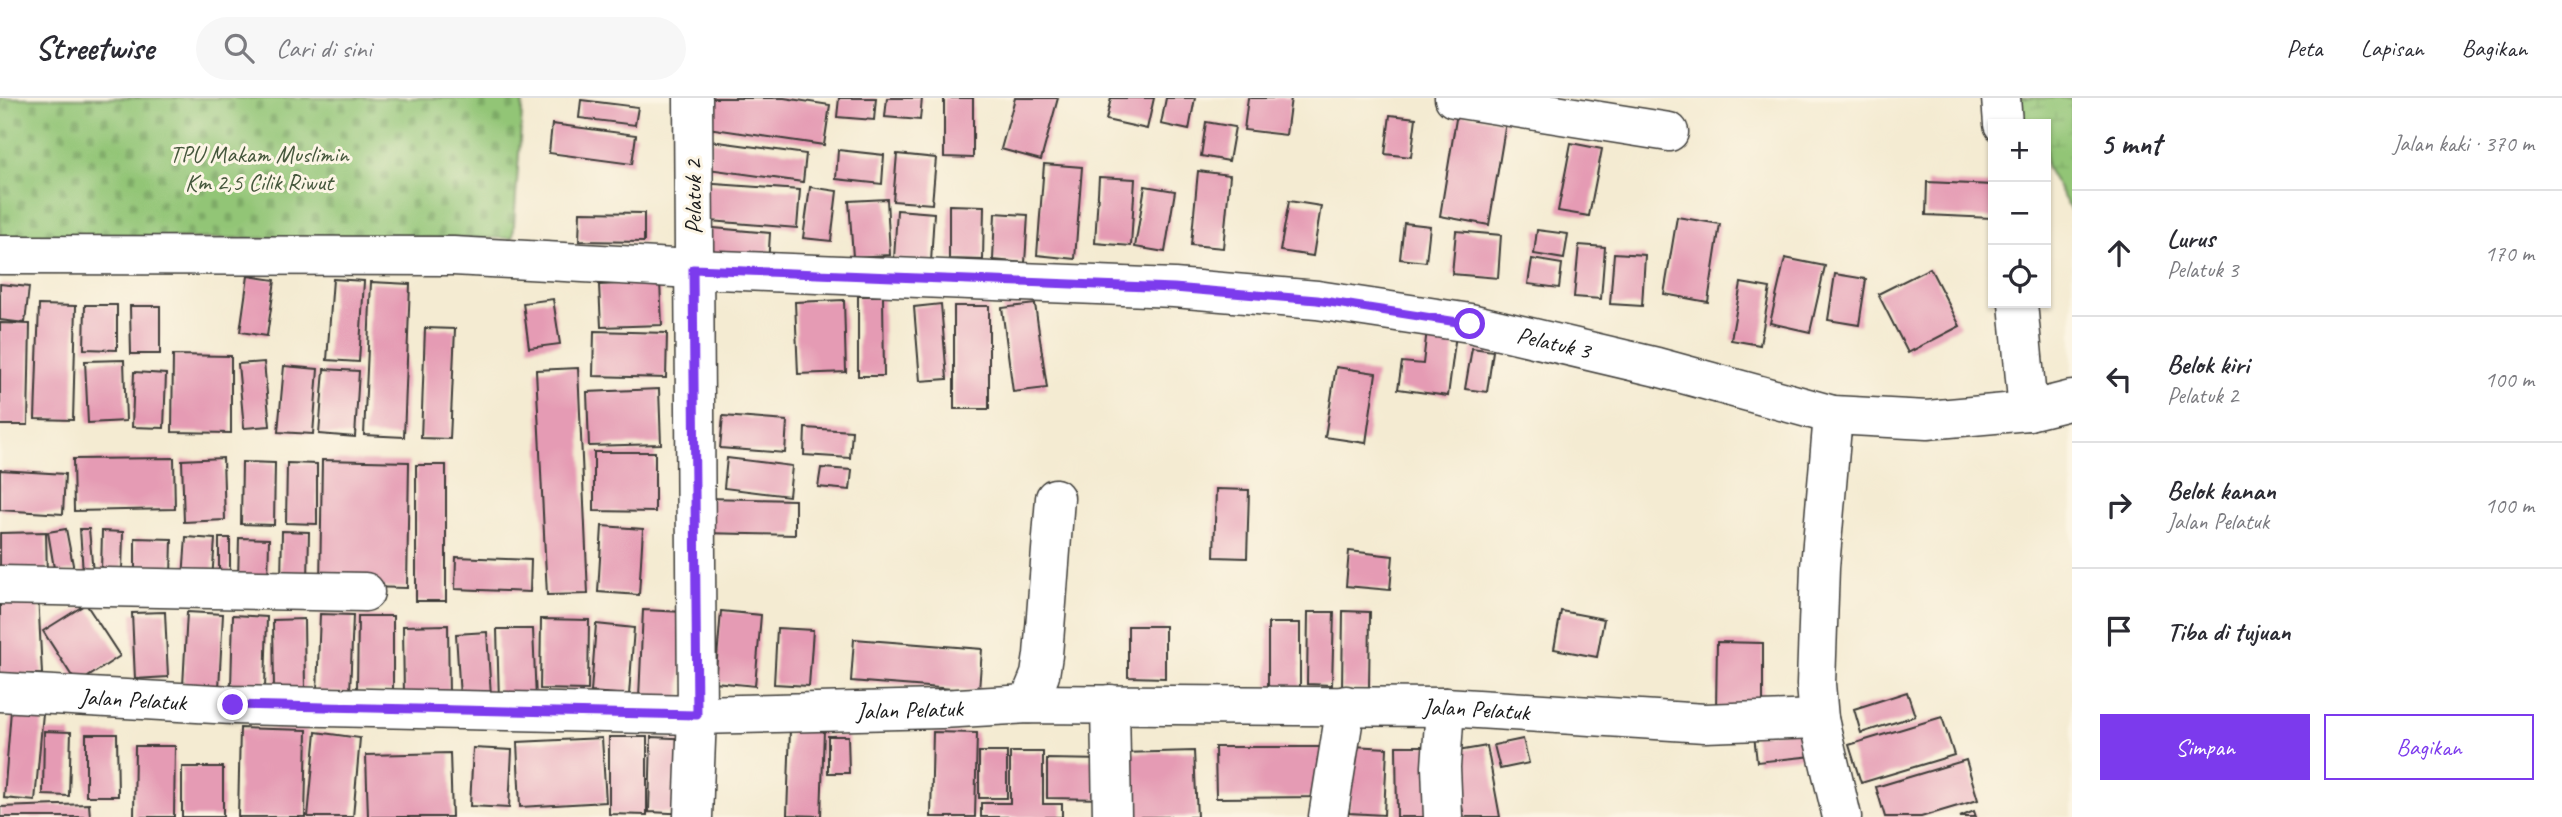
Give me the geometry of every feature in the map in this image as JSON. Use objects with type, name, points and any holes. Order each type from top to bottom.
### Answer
[{"type":"street","name":"Pelatuk 2","points":[[693,98],[697,715],[693,817]]},
{"type":"street","points":[[1454,98],[1670,132]]},
{"type":"street","points":[[2001,98],[2003,119]]},
{"type":"street","name":"Pelatuk 3","points":[[0,255],[453,256],[693,269],[1174,288],[1317,300],[1483,327],[1657,367],[1833,415],[1927,421],[2028,411],[2072,400]]},
{"type":"street","points":[[2018,308],[2028,411]]},
{"type":"street","points":[[1833,415],[1820,567],[1816,684],[1819,719],[1842,817]]},
{"type":"street","points":[[1028,704],[1040,675],[1043,655],[1055,498]]},
{"type":"street","points":[[0,585],[365,592]]},
{"type":"street","name":"Jalan Pelatuk","points":[[0,692],[233,705],[697,715],[941,709],[1028,704],[1110,704],[1445,707],[1705,723],[1819,719]]},
{"type":"street","points":[[1110,704],[1112,817]]},
{"type":"street","points":[[1328,817],[1346,705]]},
{"type":"street","points":[[1443,817],[1441,767],[1445,707]]},
{"type":"green space","name":"TPU Makam Muslimin Km 2,5 Cilik Riwut","points":[[0,98],[523,98],[513,238],[0,239]]},
{"type":"green space","points":[[2005,98],[2072,98],[2072,212],[2051,176],[2051,119],[2017,119]]},
{"type":"building","points":[[698,98],[784,98],[830,105],[824,145],[694,126]]},
{"type":"building","points":[[839,98],[876,98],[874,120],[837,117]]},
{"type":"building","points":[[887,98],[922,98],[920,120],[885,117]]},
{"type":"building","points":[[944,98],[973,98],[973,158],[944,157]]},
{"type":"building","points":[[1015,98],[1058,98],[1041,160],[1001,149]]},
{"type":"building","points":[[1111,98],[1154,98],[1147,129],[1106,120]]},
{"type":"building","points":[[1166,98],[1195,98],[1189,130],[1161,124]]},
{"type":"building","points":[[1248,98],[1291,98],[1286,135],[1244,130]]},
{"type":"building","points":[[581,100],[638,107],[635,125],[579,118]]},
{"type":"building","points":[[1457,113],[1506,122],[1489,225],[1440,216]]},
{"type":"building","points":[[1390,115],[1416,118],[1411,157],[1385,154]]},
{"type":"building","points":[[1206,122],[1235,127],[1229,161],[1201,156]]},
{"type":"building","points":[[552,124],[636,135],[632,164],[549,153]]},
{"type":"building","points":[[711,141],[806,154],[803,182],[708,169]]},
{"type":"building","points":[[1571,143],[1602,149],[1589,216],[1558,211]]},
{"type":"building","points":[[838,150],[884,155],[882,184],[836,179]]},
{"type":"building","points":[[897,154],[936,158],[932,204],[893,201]]},
{"type":"building","points":[[1044,164],[1082,167],[1075,259],[1037,255]]},
{"type":"building","points":[[1198,171],[1230,175],[1223,248],[1191,245]]},
{"type":"building","points":[[1099,177],[1135,179],[1131,246],[1095,243]]},
{"type":"building","points":[[1927,182],[1988,185],[1988,218],[1926,215]]},
{"type":"building","points":[[700,183],[800,190],[797,228],[698,220]]},
{"type":"building","points":[[1145,186],[1175,191],[1165,252],[1135,247]]},
{"type":"building","points":[[810,187],[837,191],[831,241],[803,238]]},
{"type":"building","points":[[887,199],[890,255],[853,257],[849,201]]},
{"type":"building","points":[[1289,201],[1321,206],[1313,256],[1280,251]]},
{"type":"building","points":[[949,205],[984,206],[983,260],[949,259]]},
{"type":"building","points":[[897,210],[934,213],[931,262],[894,259]]},
{"type":"building","points":[[580,212],[644,213],[644,242],[579,241]]},
{"type":"building","points":[[995,213],[1028,215],[1025,263],[993,260]]},
{"type":"building","points":[[1677,217],[1720,224],[1708,302],[1664,294]]},
{"type":"building","points":[[1404,223],[1430,226],[1426,262],[1400,259]]},
{"type":"building","points":[[702,227],[770,233],[768,265],[699,258]]},
{"type":"building","points":[[1537,230],[1568,234],[1564,259],[1534,254]]},
{"type":"building","points":[[1456,231],[1501,235],[1498,278],[1452,274]]},
{"type":"building","points":[[1579,245],[1605,247],[1601,299],[1574,297]]},
{"type":"building","points":[[1614,253],[1645,255],[1642,306],[1610,304]]},
{"type":"building","points":[[1785,258],[1825,266],[1810,332],[1770,323]]},
{"type":"building","points":[[1532,259],[1562,264],[1559,288],[1528,284]]},
{"type":"building","points":[[1930,268],[1960,326],[1908,353],[1878,294]]},
{"type":"building","points":[[1835,274],[1866,279],[1859,325],[1828,320]]},
{"type":"building","points":[[248,276],[275,280],[267,336],[240,332]]},
{"type":"building","points":[[333,279],[364,281],[359,362],[327,360]]},
{"type":"building","points":[[371,282],[410,284],[404,437],[364,435]]},
{"type":"building","points":[[660,282],[662,325],[601,327],[599,285]]},
{"type":"building","points":[[1741,283],[1770,288],[1760,345],[1731,340]]},
{"type":"building","points":[[0,284],[29,287],[25,323],[0,320]]},
{"type":"building","points":[[858,296],[883,296],[884,376],[858,376]]},
{"type":"building","points":[[553,299],[560,344],[529,348],[523,303]]},
{"type":"building","points":[[844,300],[846,372],[798,374],[795,302]]},
{"type":"building","points":[[941,304],[947,379],[920,381],[914,307]]},
{"type":"building","points":[[1035,304],[1047,388],[1013,392],[1002,308]]},
{"type":"building","points":[[39,305],[76,306],[73,420],[35,419]]},
{"type":"building","points":[[85,305],[117,305],[117,350],[84,349]]},
{"type":"building","points":[[130,306],[160,306],[160,354],[131,354]]},
{"type":"building","points":[[954,306],[989,306],[989,409],[954,409]]},
{"type":"building","points":[[0,323],[30,324],[28,425],[0,425]]},
{"type":"building","points":[[425,328],[455,329],[450,439],[421,438]]},
{"type":"building","points":[[1427,329],[1456,334],[1448,396],[1398,389],[1402,362],[1423,364]]},
{"type":"building","points":[[594,331],[667,333],[666,378],[593,376]]},
{"type":"building","points":[[1472,348],[1493,351],[1487,392],[1465,389]]},
{"type":"building","points":[[173,355],[231,356],[231,433],[172,432]]},
{"type":"building","points":[[124,360],[126,421],[88,423],[85,361]]},
{"type":"building","points":[[264,362],[270,426],[244,428],[238,364]]},
{"type":"building","points":[[284,366],[318,369],[313,434],[278,432]]},
{"type":"building","points":[[1336,367],[1376,373],[1366,443],[1325,437]]},
{"type":"building","points":[[578,368],[588,594],[547,595],[536,370]]},
{"type":"building","points":[[324,369],[359,371],[355,437],[319,434]]},
{"type":"building","points":[[134,372],[166,374],[164,428],[132,427]]},
{"type":"building","points":[[659,389],[661,444],[589,446],[587,392]]},
{"type":"building","points":[[723,416],[787,421],[785,453],[720,448]]},
{"type":"building","points":[[805,428],[852,431],[850,458],[804,455]]},
{"type":"building","points":[[594,452],[655,452],[655,512],[594,511]]},
{"type":"building","points":[[174,458],[175,509],[74,511],[73,459]]},
{"type":"building","points":[[223,458],[225,520],[184,522],[182,460]]},
{"type":"building","points":[[727,458],[792,466],[789,496],[724,488]]},
{"type":"building","points":[[322,460],[409,462],[407,588],[320,586]]},
{"type":"building","points":[[242,462],[275,463],[274,525],[241,524]]},
{"type":"building","points":[[287,463],[317,464],[317,524],[286,523]]},
{"type":"building","points":[[416,465],[446,465],[446,601],[416,601]]},
{"type":"building","points":[[821,468],[852,470],[850,490],[818,487]]},
{"type":"building","points":[[0,470],[65,474],[63,514],[0,510]]},
{"type":"building","points":[[1216,489],[1249,490],[1247,558],[1214,557]]},
{"type":"building","points":[[704,498],[795,500],[795,535],[703,533]]},
{"type":"building","points":[[602,526],[643,529],[639,595],[598,592]]},
{"type":"building","points":[[66,529],[74,570],[55,574],[48,532]]},
{"type":"building","points":[[80,529],[89,529],[93,573],[83,573]]},
{"type":"building","points":[[102,531],[123,532],[122,573],[101,572]]},
{"type":"building","points":[[282,531],[309,532],[308,581],[281,581]]},
{"type":"building","points":[[46,532],[47,577],[0,578],[0,533]]},
{"type":"building","points":[[186,537],[215,539],[212,580],[183,578]]},
{"type":"building","points":[[135,538],[172,539],[171,577],[135,577]]},
{"type":"building","points":[[219,538],[230,538],[230,578],[219,578]]},
{"type":"building","points":[[239,538],[269,539],[268,582],[238,582]]},
{"type":"building","points":[[1349,551],[1393,556],[1390,590],[1346,586]]},
{"type":"building","points":[[456,557],[531,560],[530,592],[455,589]]},
{"type":"building","points":[[38,593],[42,674],[0,675],[0,594]]},
{"type":"building","points":[[86,604],[120,656],[77,684],[43,631]]},
{"type":"building","points":[[643,610],[684,612],[680,700],[639,698]]},
{"type":"building","points":[[721,611],[761,615],[755,686],[715,682]]},
{"type":"building","points":[[1343,611],[1370,612],[1369,689],[1342,689]]},
{"type":"building","points":[[1561,611],[1604,619],[1597,657],[1554,649]]},
{"type":"building","points":[[165,612],[168,677],[135,679],[132,613]]},
{"type":"building","points":[[187,612],[223,614],[219,688],[183,686]]},
{"type":"building","points":[[1308,612],[1334,612],[1332,685],[1307,684]]},
{"type":"building","points":[[320,614],[353,615],[350,693],[317,691]]},
{"type":"building","points":[[233,615],[267,617],[265,689],[231,688]]},
{"type":"building","points":[[358,616],[393,616],[393,691],[357,690]]},
{"type":"building","points":[[304,619],[305,690],[274,690],[273,620]]},
{"type":"building","points":[[541,619],[589,620],[588,690],[540,689]]},
{"type":"building","points":[[1268,623],[1300,623],[1300,687],[1268,687]]},
{"type":"building","points":[[596,624],[634,628],[629,695],[591,692]]},
{"type":"building","points":[[448,625],[449,695],[404,696],[403,626]]},
{"type":"building","points":[[1128,626],[1165,626],[1165,678],[1128,677]]},
{"type":"building","points":[[777,628],[813,630],[809,686],[774,684]]},
{"type":"building","points":[[497,629],[533,629],[536,700],[499,701]]},
{"type":"building","points":[[487,632],[491,696],[460,697],[456,634]]},
{"type":"building","points":[[854,639],[982,649],[979,691],[851,681]]},
{"type":"building","points":[[1717,642],[1763,643],[1763,711],[1716,711]]},
{"type":"building","points":[[1907,692],[1915,716],[1861,733],[1854,709]]},
{"type":"building","points":[[11,710],[43,713],[35,801],[4,798]]},
{"type":"building","points":[[1942,717],[1954,755],[1861,783],[1849,745]]},
{"type":"building","points":[[240,728],[307,730],[305,817],[238,817]]},
{"type":"building","points":[[1809,728],[1813,756],[1757,762],[1754,735]]},
{"type":"building","points":[[790,729],[824,730],[821,816],[787,815]]},
{"type":"building","points":[[44,731],[71,732],[69,796],[43,795]]},
{"type":"building","points":[[316,732],[360,738],[353,817],[308,817]]},
{"type":"building","points":[[933,732],[977,733],[975,817],[931,817]]},
{"type":"building","points":[[86,734],[117,734],[118,796],[86,796]]},
{"type":"building","points":[[828,736],[848,736],[849,773],[828,773]]},
{"type":"building","points":[[609,737],[647,737],[647,815],[609,814]]},
{"type":"building","points":[[651,737],[694,739],[691,814],[649,812]]},
{"type":"building","points":[[602,738],[606,802],[520,807],[517,742]]},
{"type":"building","points":[[1523,739],[1529,763],[1500,769],[1494,745]]},
{"type":"building","points":[[135,746],[175,746],[174,817],[134,817]]},
{"type":"building","points":[[1352,746],[1387,748],[1384,815],[1349,813]]},
{"type":"building","points":[[1396,746],[1430,746],[1432,817],[1397,817]]},
{"type":"building","points":[[1487,746],[1500,817],[1464,817],[1452,752]]},
{"type":"building","points":[[1215,747],[1324,747],[1325,797],[1216,798]]},
{"type":"building","points":[[473,748],[512,750],[509,808],[470,806]]},
{"type":"building","points":[[1194,751],[1197,817],[1123,817],[1121,753]]},
{"type":"building","points":[[979,752],[1007,752],[1007,798],[979,798]]},
{"type":"building","points":[[1010,752],[1043,752],[1043,804],[1062,804],[1062,817],[981,817],[981,803],[1010,803]]},
{"type":"building","points":[[450,753],[452,817],[368,817],[366,755]]},
{"type":"building","points":[[1047,759],[1107,760],[1107,799],[1047,798]]},
{"type":"building","points":[[1966,760],[1978,800],[1921,817],[1885,817],[1876,787]]},
{"type":"building","points":[[182,767],[223,767],[223,817],[182,817]]},
{"type":"building","points":[[89,804],[90,817],[0,817],[0,807]]},
{"type":"building","points":[[1974,811],[1976,817],[1960,817]]},
{"type":"route","points":[[233,705],[697,715],[693,269],[1174,288],[1317,300],[1470,324]]}]
